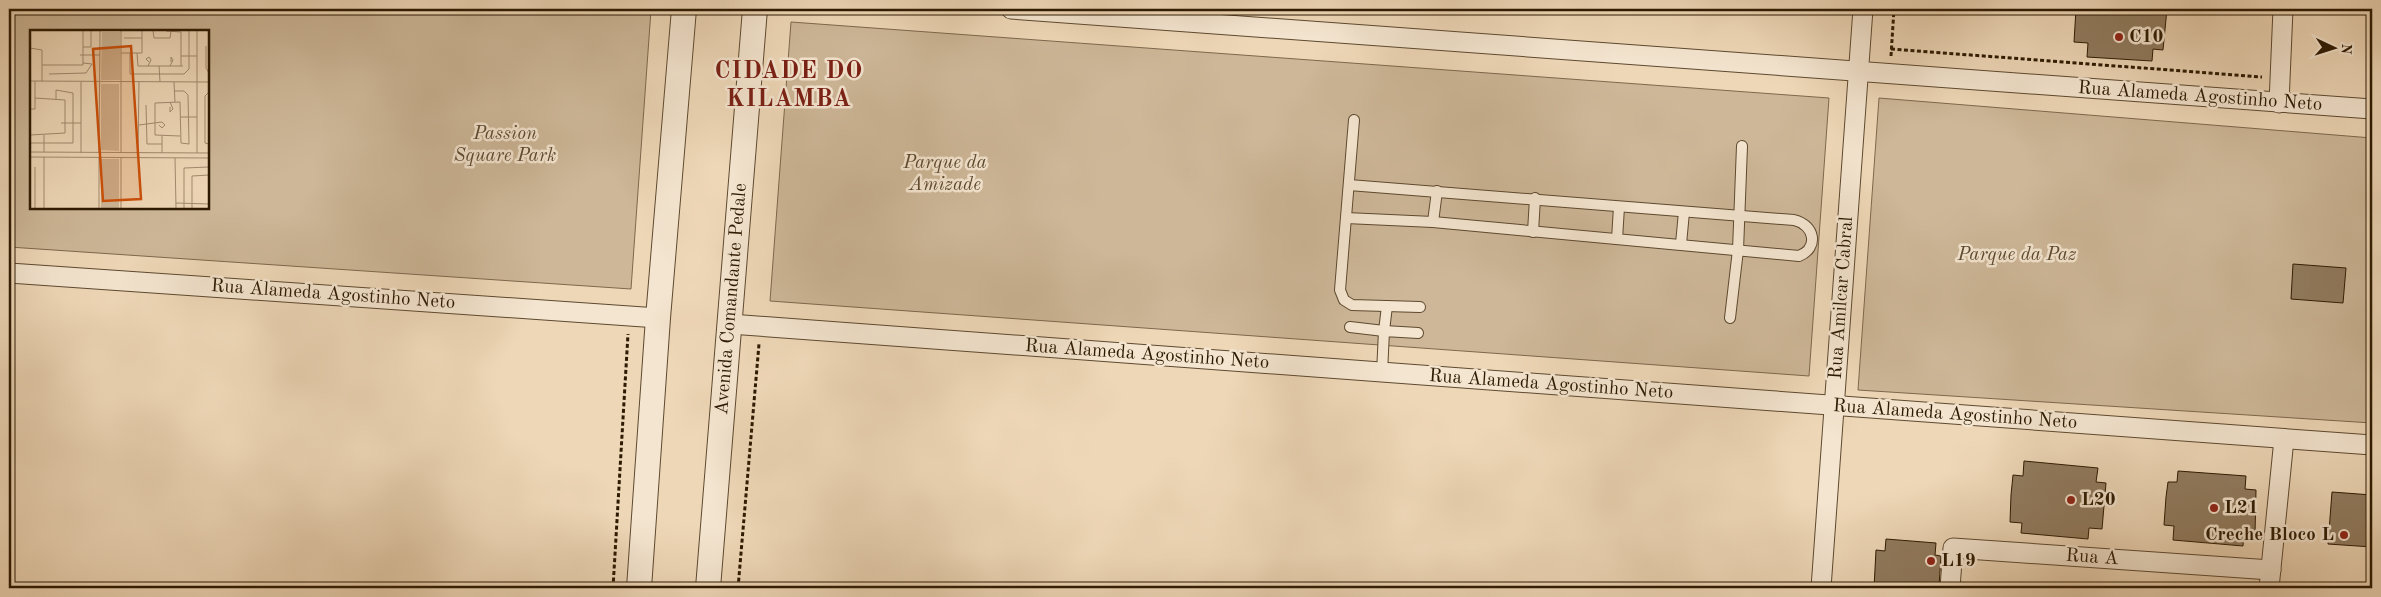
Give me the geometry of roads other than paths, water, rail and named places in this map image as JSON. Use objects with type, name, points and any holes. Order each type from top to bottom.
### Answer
[{"type":"street","points":[[639,588],[658,318],[684,9]]},
{"type":"street","name":"Avenida Comandante Pedale","points":[[708,588],[755,9]]},
{"type":"street","name":"Rua Alameda Agostinho Neto","points":[[1011,9],[2372,109]]},
{"type":"street","name":"Rua Amilcar Cabral","points":[[1821,588],[1863,9]]},
{"type":"street","points":[[2279,102],[2283,9]]},
{"type":"street","name":"Rua Alameda Agostinho Neto","points":[[9,272],[658,318]]},
{"type":"street","name":"Rua Alameda Agostinho Neto","points":[[730,324],[2372,445]]},
{"type":"street","points":[[2270,579],[2284,439]]},
{"type":"street","name":"Rua A","points":[[1950,588],[1953,548],[2270,579]]},
{"type":"lane","points":[[1354,120],[1340,290],[1344,300],[1352,305],[1420,307]]},
{"type":"lane","points":[[1730,318],[1738,250],[1742,146]]},
{"type":"lane","points":[[1346,218],[1433,222],[1800,256],[1807,253],[1811,246],[1809,228],[1805,223],[1619,208],[1536,198],[1349,185]]},
{"type":"lane","points":[[1433,222],[1436,191]]},
{"type":"lane","points":[[1532,232],[1536,198]]},
{"type":"lane","points":[[1617,239],[1619,208]]},
{"type":"lane","points":[[1681,244],[1684,212]]},
{"type":"lane","points":[[1382,373],[1387,306]]},
{"type":"lane","points":[[1350,327],[1418,332]]},
{"type":"place","name":"C10","points":[[2119,37]]},
{"type":"place","name":"L20","points":[[2071,500]]},
{"type":"place","name":"L21","points":[[2214,508]]},
{"type":"place","name":"Creche Bloco L","points":[[2344,535]]},
{"type":"place","name":"L19","points":[[1931,561]]},
{"type":"district","name":"CIDADE DO KILAMBA","points":[[789,86]]},
{"type":"park label","name":"Passion Square Park","points":[[505,145]]},
{"type":"park label","name":"Parque da Amizade","points":[[945,174]]},
{"type":"park label","name":"Parque da Paz","points":[[2017,255]]}]
